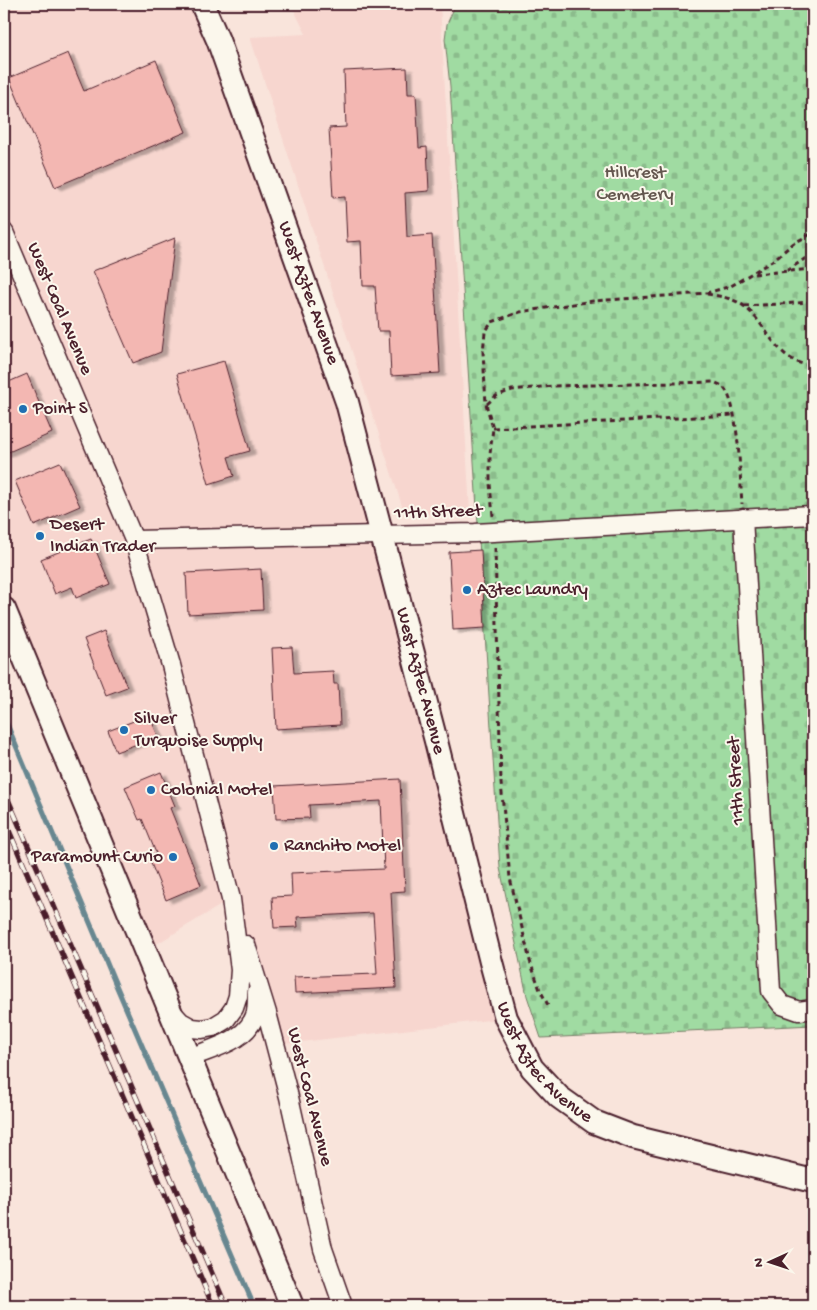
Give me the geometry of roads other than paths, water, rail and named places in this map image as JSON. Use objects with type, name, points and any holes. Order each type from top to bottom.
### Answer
[{"type":"main road","name":"West Aztec Avenue","points":[[202,4],[218,40],[348,402],[506,1018],[532,1068],[559,1097],[594,1122],[633,1137],[813,1181]]},
{"type":"main road","points":[[4,609],[292,1306]]},
{"type":"street","name":"West Coal Avenue","points":[[4,232],[134,540],[171,665],[231,899],[267,1013],[323,1249],[343,1306]]},
{"type":"street","name":"11th Street","points":[[134,540],[475,533],[813,515]]},
{"type":"street","name":"11th Street","points":[[743,518],[771,991],[782,1005],[799,1011],[813,1009]]},
{"type":"street","points":[[169,1008],[181,1022],[192,1028],[202,1029],[213,1027],[226,1019],[234,1008],[238,996],[240,970],[231,899]]},
{"type":"street","points":[[189,1058],[231,1042],[247,1030],[256,1011],[257,981]]},
{"type":"waterway","points":[[4,717],[116,985],[254,1306]]},
{"type":"railway","points":[[4,790],[226,1306]]},
{"type":"railway","points":[[4,819],[213,1306]]},
{"type":"place","name":"Point S","points":[[23,409]]},
{"type":"place","name":"Desert Indian Trader","points":[[40,536]]},
{"type":"place","name":"Aztec Laundry","points":[[467,590]]},
{"type":"place","name":"Silver Turquoise Supply","points":[[124,730]]},
{"type":"place","name":"Colonial Motel","points":[[151,790]]},
{"type":"place","name":"Ranchito Motel","points":[[274,846]]},
{"type":"place","name":"Paramount Curio","points":[[173,857]]},
{"type":"park label","name":"Hillcrest Cemetery","points":[[635,184]]}]
